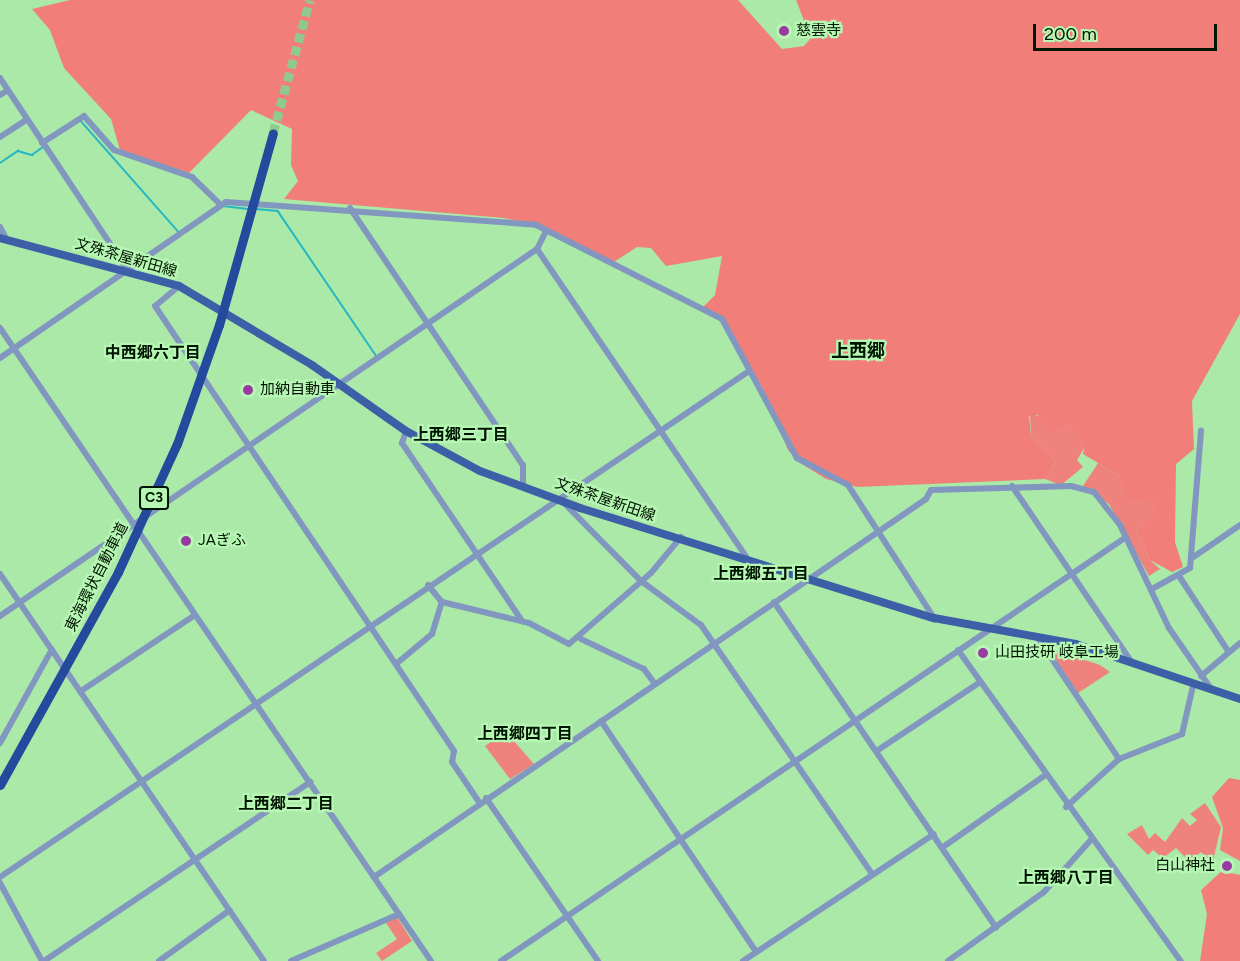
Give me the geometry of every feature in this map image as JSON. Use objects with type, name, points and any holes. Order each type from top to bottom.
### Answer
[{"type":"highway","name":"東海環状自動車道","points":[[0,785],[118,572],[164,474],[215,336],[273,133]]},
{"type":"main road","name":"文殊茶屋新田線","points":[[4,239],[179,286],[340,384],[406,431],[480,471],[523,485],[558,500],[746,557],[934,618],[1076,644],[1135,667],[1240,699]]},
{"type":"street","points":[[0,78],[128,271]]},
{"type":"street","points":[[0,95],[8,90]]},
{"type":"street","points":[[42,143],[84,116],[114,150],[192,177],[221,205]]},
{"type":"street","points":[[0,137],[26,120]]},
{"type":"street","points":[[0,358],[221,205],[350,208],[536,225],[544,233],[592,251],[722,319],[797,458],[848,485],[934,618]]},
{"type":"street","points":[[350,208],[523,465],[523,485]]},
{"type":"street","points":[[0,228],[4,239]]},
{"type":"street","points":[[0,616],[537,249],[544,233]]},
{"type":"street","points":[[537,249],[658,432],[746,557]]},
{"type":"street","points":[[179,286],[155,306],[248,448],[454,751],[452,762],[479,801]]},
{"type":"street","points":[[0,328],[431,961]]},
{"type":"street","points":[[0,877],[475,552],[558,500],[749,371]]},
{"type":"street","points":[[1192,558],[1201,430]]},
{"type":"street","points":[[406,431],[402,443],[523,621]]},
{"type":"street","points":[[1012,486],[1135,667]]},
{"type":"street","points":[[374,877],[479,801],[601,721],[877,531],[932,490],[1012,486],[1088,489],[1104,502],[1126,537],[1152,590],[1212,691]]},
{"type":"street","points":[[558,500],[583,518],[641,581],[692,617],[714,642],[872,874]]},
{"type":"street","points":[[1152,590],[1179,576],[1192,558],[1240,525]]},
{"type":"street","points":[[428,585],[442,602],[523,621],[569,644],[581,639],[641,581],[681,537]]},
{"type":"street","points":[[501,961],[1126,537]]},
{"type":"street","points":[[0,574],[264,961]]},
{"type":"street","points":[[1179,576],[1228,651]]},
{"type":"street","points":[[396,664],[432,634],[442,602]]},
{"type":"street","points":[[774,602],[878,750],[996,927]]},
{"type":"street","points":[[81,691],[195,615]]},
{"type":"street","points":[[1038,638],[1119,759]]},
{"type":"street","points":[[581,639],[644,669],[654,683]]},
{"type":"street","points":[[1201,676],[1240,643]]},
{"type":"street","points":[[0,743],[52,649]]},
{"type":"street","points":[[958,650],[1090,841],[1181,961]]},
{"type":"street","points":[[878,750],[979,683]]},
{"type":"street","points":[[1066,807],[1119,759],[1182,734],[1193,686]]},
{"type":"street","points":[[601,721],[756,952]]},
{"type":"street","points":[[943,847],[1044,776]]},
{"type":"street","points":[[0,883],[43,961],[310,782]]},
{"type":"street","points":[[486,798],[598,961]]},
{"type":"street","points":[[743,961],[934,834]]},
{"type":"street","points":[[948,961],[1044,892],[1090,841]]},
{"type":"street","points":[[159,961],[230,910]]},
{"type":"street","points":[[291,961],[399,914]]},
{"type":"shaded area","points":[[70,0],[738,0],[782,49],[804,46],[811,38],[796,0],[1240,0],[1240,314],[1192,401],[1194,449],[1176,464],[1175,542],[1183,567],[1172,572],[1150,560],[1136,529],[1154,517],[1155,504],[1127,498],[1120,476],[1083,454],[1085,445],[1069,423],[1050,432],[1038,415],[1029,416],[1031,436],[1056,462],[1045,479],[857,487],[826,479],[802,464],[788,450],[761,385],[724,322],[701,309],[715,295],[722,256],[666,266],[651,248],[637,247],[614,262],[543,227],[504,218],[284,199],[298,181],[291,165],[292,129],[251,110],[189,173],[120,150],[111,119],[64,68],[50,30],[32,9]]},
{"type":"shaded area","points":[[1030,414],[1069,423],[1086,445],[1077,460],[1083,467],[1061,485],[1045,479],[1056,462],[1031,436]]},
{"type":"shaded area","points":[[1098,463],[1120,476],[1130,497],[1155,504],[1155,517],[1136,529],[1150,560],[1160,569],[1149,576],[1109,504],[1083,486]]},
{"type":"shaded area","points":[[1048,648],[1100,665],[1110,672],[1078,693]]},
{"type":"shaded area","points":[[506,732],[534,764],[510,779],[485,746]]},
{"type":"shaded area","points":[[1229,778],[1240,780],[1240,861],[1220,850],[1223,828],[1212,797]]},
{"type":"shaded area","points":[[1205,803],[1221,827],[1212,865],[1201,852],[1190,862],[1176,848],[1163,858],[1153,850],[1148,855],[1127,834],[1142,825],[1149,839],[1155,833],[1165,842],[1182,818],[1190,826],[1197,820],[1190,814]]},
{"type":"shaded area","points":[[1222,871],[1240,875],[1240,961],[1200,961],[1207,914],[1201,890]]},
{"type":"shaded area","points":[[397,917],[412,941],[382,961],[376,953],[397,939],[386,923]]},
{"type":"waterway","points":[[81,121],[179,232]]},
{"type":"waterway","points":[[0,163],[18,151],[32,155],[43,147]]},
{"type":"waterway","points":[[223,206],[248,209]]},
{"type":"waterway","points":[[256,209],[278,211],[376,355]]},
{"type":"tunnel","points":[[273,133],[310,0]]},
{"type":"place","name":"慈雲寺","points":[[784,31]]},
{"type":"place","name":"加納自動車","points":[[248,390]]},
{"type":"place","name":"JAぎふ","points":[[186,541]]},
{"type":"place","name":"山田技研 岐阜工場","points":[[983,653]]},
{"type":"place","name":"白山神社","points":[[1227,866]]},
{"type":"district","name":"上西郷","points":[[858,351]]},
{"type":"district","name":"中西郷六丁目","points":[[153,353]]},
{"type":"district","name":"上西郷三丁目","points":[[461,435]]},
{"type":"district","name":"上西郷五丁目","points":[[761,574]]},
{"type":"district","name":"上西郷四丁目","points":[[525,734]]},
{"type":"district","name":"上西郷二丁目","points":[[286,804]]},
{"type":"district","name":"上西郷八丁目","points":[[1066,878]]}]
